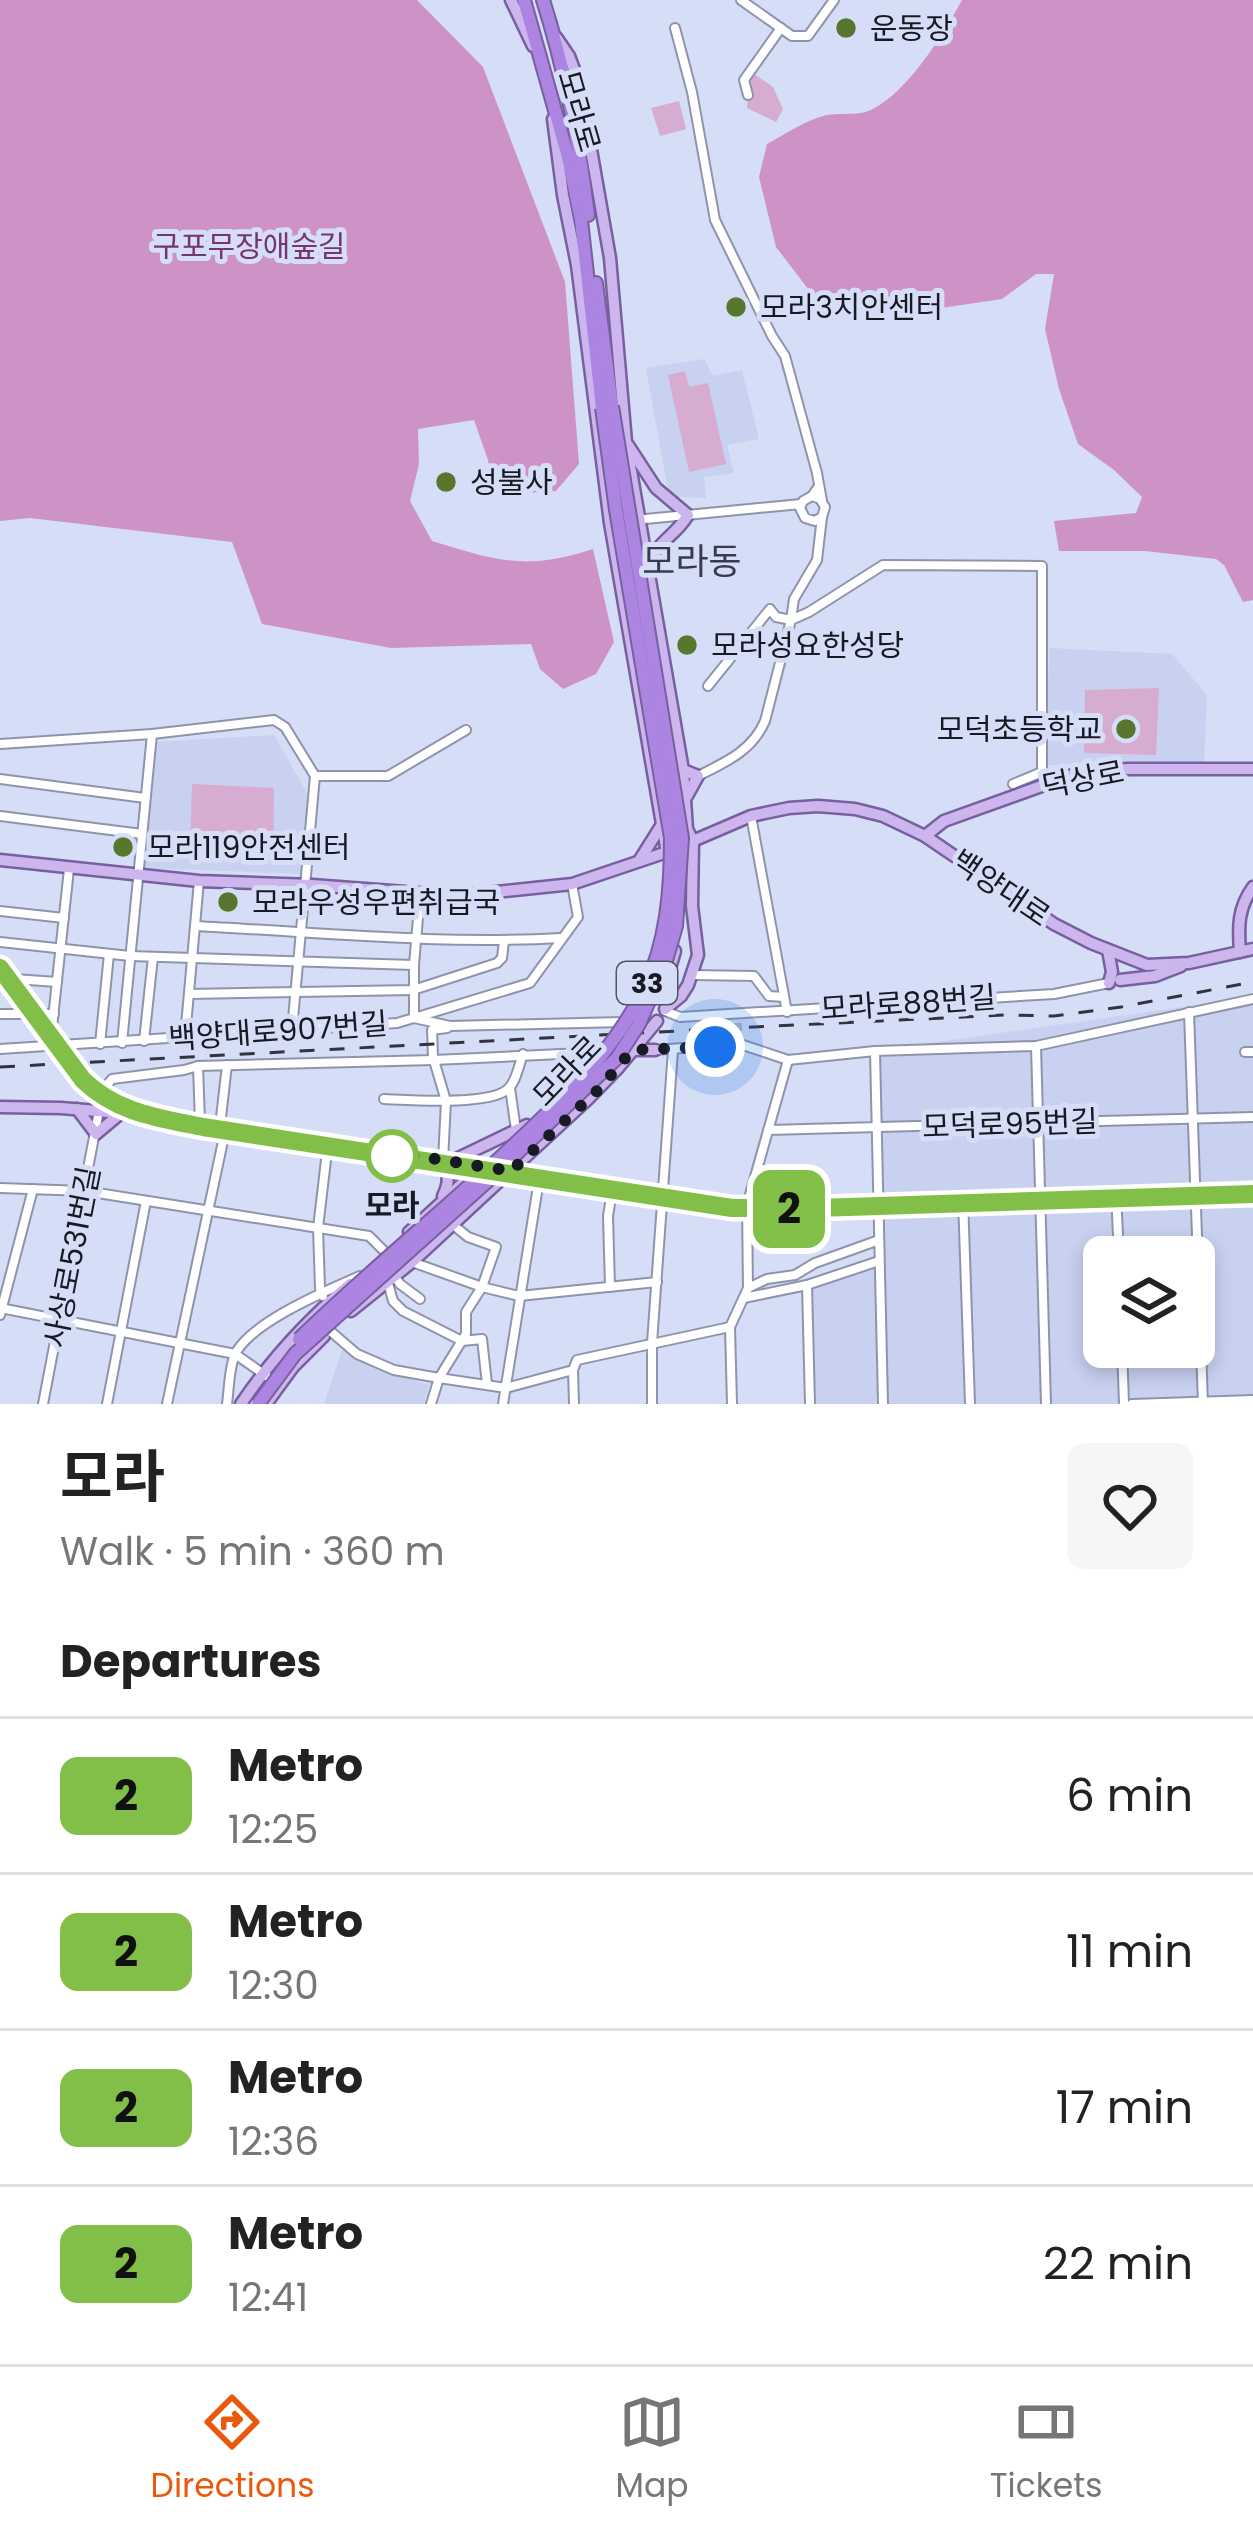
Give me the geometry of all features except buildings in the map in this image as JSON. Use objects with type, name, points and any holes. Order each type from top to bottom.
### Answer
[{"type":"highway","name":"모라로","points":[[262,1404],[295,1354],[617,1058],[639,1024],[676,926],[682,838],[607,407],[581,220],[524,0]]},
{"type":"highway","name":"모라로","points":[[245,1404],[288,1350],[483,1174],[617,1039],[645,988],[666,920],[671,838],[616,510],[583,179],[547,0]]},
{"type":"main road","points":[[511,0],[541,63]]},
{"type":"main road","points":[[554,34],[569,56],[586,121],[610,258],[626,442],[683,770],[698,955],[692,975]]},
{"type":"main road","points":[[551,104],[610,523],[667,852],[662,930],[652,970],[633,998],[629,1017],[643,1022],[662,1014],[662,995],[685,908],[689,843]]},
{"type":"main road","points":[[626,442],[656,488],[688,515],[680,529],[659,543],[648,568]]},
{"type":"main road","points":[[650,748],[662,731],[676,735]]},
{"type":"main road","name":"덕상로","points":[[925,836],[944,821],[1075,774],[1253,769]]},
{"type":"main road","points":[[683,770],[698,776],[690,785],[685,808]]},
{"type":"main road","name":"백양대로","points":[[0,860],[199,880],[458,896],[572,884],[667,852],[751,816],[818,806],[883,816],[925,836],[1054,924],[1147,965],[1189,963],[1246,951]]},
{"type":"main road","points":[[685,808],[713,832]]},
{"type":"main road","points":[[638,862],[662,823]]},
{"type":"main road","points":[[1246,951],[1238,924],[1242,902],[1253,887]]},
{"type":"main road","points":[[1108,950],[1114,982],[1155,976],[1189,963]]},
{"type":"main road","name":"모라로","points":[[262,1404],[329,1330],[412,1262],[600,1088],[680,996],[692,975]]},
{"type":"main road","points":[[641,990],[662,995]]},
{"type":"main road","name":"모라로","points":[[245,1404],[262,1372],[324,1298],[360,1276],[590,1069],[629,1017]]},
{"type":"main road","points":[[642,1037],[655,1050]]},
{"type":"main road","points":[[632,1050],[655,1050]]},
{"type":"main road","points":[[580,1053],[590,1069]]},
{"type":"main road","points":[[0,1107],[100,1110],[223,1126],[748,1205],[1253,1189]]},
{"type":"main road","points":[[77,1109],[95,1134],[121,1113]]},
{"type":"main road","points":[[445,1161],[521,1128]]},
{"type":"main road","points":[[525,1158],[535,1173]]},
{"type":"main road","points":[[437,1206],[448,1185],[445,1161]]},
{"type":"street","points":[[741,0],[792,36],[808,36],[834,0]]},
{"type":"street","points":[[610,523],[801,508],[817,498],[820,484],[785,356],[716,220],[675,28]]},
{"type":"street","points":[[748,95],[744,80],[781,28]]},
{"type":"street","points":[[698,776],[737,756],[759,736],[794,599],[817,560],[817,519],[825,507],[817,498]]},
{"type":"street","points":[[801,508],[817,519]]},
{"type":"street","name":"덕상로","points":[[791,620],[883,565],[1042,566],[1042,772],[1013,784]]},
{"type":"street","points":[[708,686],[770,609],[776,617],[791,620]]},
{"type":"street","points":[[0,744],[274,720],[285,728],[315,776],[292,1030]]},
{"type":"street","points":[[315,776],[388,776],[466,730]]},
{"type":"street","points":[[122,1043],[152,734]]},
{"type":"street","points":[[0,779],[145,798]]},
{"type":"street","points":[[0,816],[142,834]]},
{"type":"street","points":[[751,816],[787,1012]]},
{"type":"street","points":[[50,1047],[69,869]]},
{"type":"street","points":[[185,1037],[199,880]]},
{"type":"street","name":"백양대로907번길","points":[[0,1049],[397,1023],[530,983],[578,917],[572,884]]},
{"type":"street","points":[[414,1018],[420,894]]},
{"type":"street","points":[[0,911],[64,919]]},
{"type":"street","points":[[195,926],[416,939],[562,938]]},
{"type":"street","points":[[189,994],[413,990],[497,963],[504,941]]},
{"type":"street","points":[[0,942],[130,956],[414,965]]},
{"type":"street","points":[[100,1043],[109,953]]},
{"type":"street","points":[[144,1041],[153,957]]},
{"type":"street","name":"모라로88번길","points":[[662,1014],[738,1019],[1054,994],[1114,982],[1147,965]]},
{"type":"street","points":[[692,975],[754,976],[769,996],[784,997]]},
{"type":"street","points":[[0,978],[57,982]]},
{"type":"street","points":[[655,1050],[739,1040],[788,1060],[875,1051],[1036,1046],[1253,999]]},
{"type":"street","points":[[1189,1012],[1203,1403]]},
{"type":"street","points":[[0,1014],[54,1014]]},
{"type":"street","name":"모라로","points":[[414,1018],[450,1026],[629,1017]]},
{"type":"street","points":[[445,1161],[446,1101],[434,1060],[432,1030],[450,1026]]},
{"type":"street","points":[[1036,1046],[1046,1404]]},
{"type":"street","points":[[652,1404],[652,1343],[673,1050]]},
{"type":"street","points":[[875,1051],[884,1404]]},
{"type":"street","points":[[100,1110],[103,1090],[112,1079],[198,1066],[604,1052]]},
{"type":"street","points":[[521,1128],[511,1088],[524,1054]]},
{"type":"street","points":[[732,1404],[730,1327],[746,1293],[748,1205],[788,1060]]},
{"type":"street","points":[[167,1404],[223,1126],[227,1065]]},
{"type":"street","points":[[198,1066],[200,1124]]},
{"type":"street","points":[[384,1099],[494,1097],[511,1088]]},
{"type":"street","name":"사상로531번길","points":[[43,1404],[100,1110]]},
{"type":"street","name":"모덕로95번길","points":[[768,1130],[1253,1117]]},
{"type":"street","points":[[226,1404],[235,1354],[248,1339],[281,1314],[324,1298],[317,1228],[328,1143]]},
{"type":"street","points":[[503,1404],[535,1173]]},
{"type":"street","points":[[610,1287],[608,1216],[613,1185]]},
{"type":"street","points":[[0,1188],[85,1191],[369,1236],[386,1253]]},
{"type":"street","points":[[33,1189],[0,1310],[235,1354],[279,1385]]},
{"type":"street","points":[[1116,1193],[1118,1236]]},
{"type":"street","points":[[963,1198],[970,1404]]},
{"type":"street","points":[[106,1404],[146,1201]]},
{"type":"street","points":[[431,1404],[466,1334],[466,1312],[482,1287],[496,1247],[468,1237],[452,1224]]},
{"type":"street","points":[[746,1293],[766,1279],[795,1275],[814,1263],[879,1240]]},
{"type":"street","points":[[746,1293],[807,1285],[879,1261]]},
{"type":"street","points":[[412,1262],[519,1297],[657,1282]]},
{"type":"street","points":[[390,1279],[419,1299]]},
{"type":"street","points":[[390,1279],[393,1301],[403,1311],[462,1341],[482,1339],[487,1385]]},
{"type":"street","points":[[807,1285],[810,1404]]},
{"type":"street","points":[[574,1404],[573,1370],[578,1360],[730,1327]]},
{"type":"street","points":[[329,1330],[357,1354],[394,1370],[440,1378],[506,1388],[573,1370]]},
{"type":"street","points":[[1124,1368],[1128,1404],[1253,1400]]},
{"type":"shaded area","points":[[750,71],[773,87],[783,109],[776,122],[747,108]]},
{"type":"shaded area","points":[[679,101],[686,129],[660,136],[651,108]]},
{"type":"shaded area","points":[[704,359],[713,376],[742,370],[759,439],[727,445],[734,473],[704,477],[706,498],[669,497],[646,368]]},
{"type":"shaded area","points":[[685,371],[689,387],[708,383],[726,464],[689,472],[668,375]]},
{"type":"shaded area","name":"모덕초등학교","points":[[1050,648],[1172,654],[1207,695],[1204,763],[1044,765]]},
{"type":"shaded area","points":[[1159,688],[1156,755],[1084,753],[1085,690]]},
{"type":"shaded area","points":[[274,735],[307,793],[302,874],[142,868],[154,742]]},
{"type":"shaded area","points":[[192,784],[274,788],[273,851],[190,846]]},
{"type":"shaded area","points":[[1253,997],[1253,1404],[810,1404],[807,1285],[879,1261],[875,1051]]},
{"type":"shaded area","points":[[342,1350],[387,1372],[429,1385],[424,1404],[324,1404]]},
{"type":"green space","name":"구포무장애숲길","points":[[0,0],[417,0],[483,67],[565,282],[579,464],[556,491],[494,492],[474,420],[418,429],[419,464],[410,501],[432,541],[475,554],[530,561],[593,549],[614,642],[596,674],[563,689],[540,669],[531,644],[391,648],[262,624],[232,542],[30,518],[0,521]]},
{"type":"green space","points":[[962,0],[1253,0],[1253,600],[1243,602],[1216,559],[1145,551],[1059,551],[1054,521],[1136,513],[1142,497],[1078,444],[1045,329],[1054,274],[1036,274],[1002,299],[894,315],[815,298],[776,247],[759,177],[767,144],[819,117],[861,113],[886,100],[924,60]]},
{"type":"tunnel","points":[[738,1023],[738,1036]]},
{"type":"railway","points":[[0,1067],[1054,1016],[1253,982]]},
{"type":"metro line","name":"2","points":[[0,968],[96,1092],[129,1110],[203,1127],[732,1208],[1253,1194]]},
{"type":"place","name":"운동장","points":[[846,28]]},
{"type":"place","name":"모라3치안센터","points":[[736,307]]},
{"type":"place","name":"성불사","points":[[446,482]]},
{"type":"place","name":"모라성요한성당","points":[[687,645]]},
{"type":"place","name":"모덕초등학교","points":[[1126,729]]},
{"type":"place","name":"모라119안전센터","points":[[123,847]]},
{"type":"place","name":"모라우성우편취급국","points":[[228,902]]},
{"type":"place","name":"모라","points":[[392,1156]]},
{"type":"district","name":"모라동","points":[[692,561]]},
{"type":"route","points":[[392,1156],[511,1171],[600,1088],[632,1050],[715,1047]]}]
